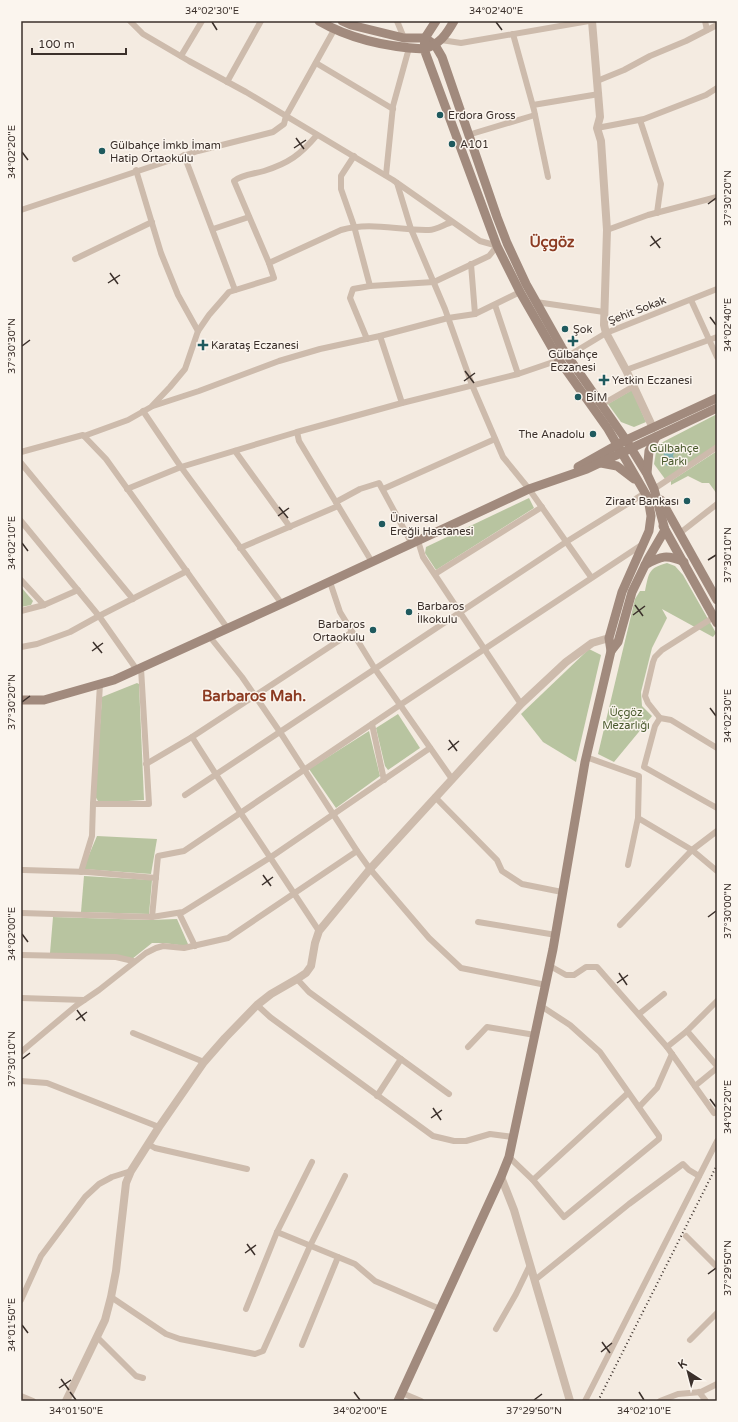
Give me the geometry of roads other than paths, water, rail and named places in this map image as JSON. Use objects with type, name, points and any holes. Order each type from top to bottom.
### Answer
[{"type":"main road","points":[[320,21],[334,30],[376,44],[424,49],[438,42],[454,21]]},
{"type":"main road","points":[[342,21],[351,25],[404,38],[425,38],[438,42]]},
{"type":"main road","points":[[436,21],[425,38],[424,49],[497,246],[520,292],[563,358],[612,427],[626,440],[631,448],[717,600]]},
{"type":"main road","points":[[438,42],[487,191],[507,243],[526,284],[563,358],[601,405],[620,448],[715,620]]},
{"type":"main road","points":[[620,448],[631,448],[717,398]]},
{"type":"main road","points":[[612,427],[655,433],[717,408]]},
{"type":"main road","points":[[601,458],[612,427]]},
{"type":"main road","points":[[21,700],[44,700],[114,680],[228,629],[529,489],[565,475],[587,469],[601,458],[620,448],[626,440],[644,432]]},
{"type":"main road","points":[[647,474],[649,451],[655,433]]},
{"type":"main road","points":[[601,458],[621,468],[639,483]]},
{"type":"main road","points":[[611,651],[618,642],[632,592],[645,565],[665,530],[654,489]]},
{"type":"main road","points":[[400,1397],[509,1157],[556,935],[562,892],[586,757],[611,651],[609,638],[622,592],[649,531],[651,516],[646,496]]},
{"type":"main road","points":[[645,565],[657,558],[665,556],[684,562]]},
{"type":"street","points":[[130,21],[137,24],[143,34],[386,175],[480,241],[497,246]]},
{"type":"street","points":[[181,56],[202,21]]},
{"type":"street","points":[[227,82],[261,21]]},
{"type":"street","points":[[397,21],[404,38]]},
{"type":"street","points":[[438,42],[461,43],[589,21]]},
{"type":"street","points":[[592,21],[599,94],[600,117],[598,128],[602,141],[607,230],[604,325],[606,333],[634,386],[655,433]]},
{"type":"street","points":[[705,21],[707,30]]},
{"type":"street","points":[[597,81],[624,70],[650,56],[717,25]]},
{"type":"street","points":[[21,210],[184,155],[273,132],[284,124],[286,116],[334,30]]},
{"type":"street","points":[[513,34],[533,105],[548,178]]},
{"type":"street","points":[[386,175],[393,110],[409,48]]},
{"type":"street","points":[[316,63],[393,110]]},
{"type":"street","points":[[598,128],[640,120],[706,95],[717,88]]},
{"type":"street","points":[[533,105],[599,94]]},
{"type":"street","points":[[468,135],[535,115]]},
{"type":"street","points":[[640,120],[661,184],[657,213]]},
{"type":"street","points":[[151,407],[185,369],[198,331],[229,292],[274,278],[234,181],[237,178],[263,172],[287,163],[304,151],[318,135]]},
{"type":"street","points":[[184,155],[235,290]]},
{"type":"street","points":[[354,156],[341,176],[341,189],[354,226],[370,286]]},
{"type":"street","points":[[136,170],[161,253],[178,295],[198,331]]},
{"type":"street","points":[[398,183],[411,229],[434,282],[472,385],[503,457],[529,489],[591,577]]},
{"type":"street","points":[[607,230],[657,213],[717,197]]},
{"type":"street","points":[[213,229],[248,217]]},
{"type":"street","points":[[75,259],[152,222]]},
{"type":"street","points":[[269,263],[341,230],[354,226],[377,226],[430,230],[452,222]]},
{"type":"street","points":[[367,339],[350,298],[353,289],[370,286],[434,282],[488,256],[497,246],[507,243]]},
{"type":"street","points":[[471,264],[475,314]]},
{"type":"street","name":"Şehit Sokak","points":[[127,489],[181,467],[297,432],[402,402],[518,374],[563,358],[606,333],[717,289]]},
{"type":"street","points":[[21,452],[83,435],[84,436],[128,420],[151,407],[279,361],[320,349],[380,336],[448,318],[475,314],[520,292]]},
{"type":"street","points":[[691,300],[717,357]]},
{"type":"street","points":[[536,302],[604,312]]},
{"type":"street","points":[[495,305],[518,374]]},
{"type":"street","points":[[380,336],[402,402]]},
{"type":"street","points":[[626,370],[717,337]]},
{"type":"street","points":[[601,405],[634,386]]},
{"type":"street","points":[[143,411],[181,467],[282,604]]},
{"type":"street","points":[[297,432],[299,441],[372,562]]},
{"type":"street","points":[[84,436],[106,460],[228,629]]},
{"type":"street","points":[[383,489],[495,440]]},
{"type":"street","points":[[654,489],[717,447]]},
{"type":"street","points":[[235,451],[290,527]]},
{"type":"street","points":[[21,463],[133,598]]},
{"type":"street","points":[[240,548],[290,527],[337,504],[360,489],[379,483],[423,557],[521,704]]},
{"type":"street","points":[[185,795],[566,542],[646,496]]},
{"type":"street","points":[[680,533],[717,504]]},
{"type":"street","points":[[435,574],[542,507]]},
{"type":"street","points":[[21,521],[99,616],[139,669],[149,804],[93,804]]},
{"type":"street","points":[[152,917],[158,856],[184,851],[591,577],[643,544]]},
{"type":"street","points":[[21,647],[37,644],[70,632],[187,571]]},
{"type":"street","points":[[21,580],[44,605]]},
{"type":"street","points":[[330,582],[340,612],[375,670],[452,779]]},
{"type":"street","points":[[21,611],[44,605],[78,590]]},
{"type":"street","points":[[715,620],[662,650],[655,657],[645,696],[648,703],[660,718],[671,720],[717,748]]},
{"type":"street","points":[[146,764],[192,737],[352,632]]},
{"type":"street","points":[[210,637],[255,695],[334,815],[356,852],[429,938],[461,968],[546,985]]},
{"type":"street","points":[[66,1401],[105,1320],[116,1271],[126,1183],[131,1171],[148,1144],[204,1062],[257,1005],[271,994],[306,973],[311,966],[314,943],[319,931],[370,869],[521,704],[573,657],[592,643],[609,638]]},
{"type":"street","points":[[81,872],[92,836],[100,684]]},
{"type":"street","points":[[628,865],[638,818],[639,776],[644,767],[656,726],[660,718]]},
{"type":"street","points":[[372,724],[384,780]]},
{"type":"street","points":[[192,737],[319,931]]},
{"type":"street","points":[[21,913],[152,917],[184,912],[230,884],[334,815],[430,748]]},
{"type":"street","points":[[586,757],[639,776]]},
{"type":"street","points":[[644,767],[717,808]]},
{"type":"street","points":[[435,797],[497,860],[502,871],[522,884],[562,892]]},
{"type":"street","points":[[638,818],[692,850],[717,871]]},
{"type":"street","points":[[620,925],[692,850],[717,831]]},
{"type":"street","points":[[22,1049],[99,990],[133,961],[151,950],[163,946],[184,948],[228,938],[356,852]]},
{"type":"street","points":[[23,870],[81,872],[156,878]]},
{"type":"street","points":[[179,913],[195,946]]},
{"type":"street","points":[[478,922],[556,935]]},
{"type":"street","points":[[21,955],[116,958],[133,961]]},
{"type":"street","points":[[550,966],[566,974],[574,975],[586,967],[597,967],[667,1047],[714,1113]]},
{"type":"street","points":[[297,979],[309,992],[449,1094]]},
{"type":"street","points":[[639,1014],[664,994]]},
{"type":"street","points":[[21,998],[84,1000]]},
{"type":"street","points":[[667,1047],[717,1001]]},
{"type":"street","points":[[257,1005],[270,1017],[433,1136],[454,1141],[466,1141],[490,1134],[513,1137]]},
{"type":"street","points":[[509,1157],[533,1180],[564,1217],[659,1139],[659,1136],[628,1094],[600,1052],[570,1025],[541,1006]]},
{"type":"street","points":[[468,1047],[487,1027],[535,1035]]},
{"type":"street","points":[[686,1031],[717,1067],[694,1086]]},
{"type":"street","points":[[133,1033],[204,1062]]},
{"type":"street","points":[[639,1107],[657,1088],[672,1054]]},
{"type":"street","points":[[377,1096],[401,1059]]},
{"type":"street","points":[[21,1081],[47,1083],[159,1127]]},
{"type":"street","points":[[533,1180],[628,1094]]},
{"type":"street","points":[[585,1401],[717,1140]]},
{"type":"street","points":[[148,1144],[155,1148],[247,1169]]},
{"type":"street","points":[[246,1309],[277,1232],[312,1162]]},
{"type":"street","points":[[535,1280],[629,1204],[683,1164],[699,1176]]},
{"type":"street","points":[[21,1300],[41,1256],[85,1197],[99,1184],[112,1177],[131,1171]]},
{"type":"street","points":[[111,1297],[166,1334],[180,1339],[255,1354],[263,1351],[310,1246],[345,1176]]},
{"type":"street","points":[[501,1177],[514,1210],[570,1401]]},
{"type":"street","points":[[277,1232],[355,1264],[375,1281],[440,1309]]},
{"type":"street","points":[[686,1236],[717,1267]]},
{"type":"street","points":[[302,1345],[338,1257]]},
{"type":"street","points":[[496,1329],[516,1294],[530,1264]]},
{"type":"street","points":[[690,1340],[717,1313]]},
{"type":"street","points":[[97,1337],[136,1376],[143,1378]]},
{"type":"street","points":[[660,1401],[678,1394],[699,1392],[717,1384]]},
{"type":"street","points":[[699,1392],[706,1401]]},
{"type":"street","points":[[21,1396],[33,1401]]},
{"type":"street","points":[[400,1397],[421,1401]]},
{"type":"water","points":[[669,446],[675,448],[673,456],[675,461],[667,466],[662,459],[664,455],[663,449]]},
{"type":"railway","points":[[598,1401],[717,1165]]},
{"type":"place","name":"Erdora Gross","points":[[440,115]]},
{"type":"place","name":"A101","points":[[452,144]]},
{"type":"place","name":"Gülbahçe İmkb İmam Hatip Ortaokulu","points":[[102,151]]},
{"type":"place","name":"Şok","points":[[565,329]]},
{"type":"place","name":"Gülbahçe Eczanesi","points":[[573,341]]},
{"type":"place","name":"Karataş Eczanesi","points":[[203,345]]},
{"type":"place","name":"Yetkin Eczanesi","points":[[604,380]]},
{"type":"place","name":"BİM","points":[[578,397]]},
{"type":"place","name":"The Anadolu","points":[[593,434]]},
{"type":"place","name":"Ziraat Bankası","points":[[687,501]]},
{"type":"place","name":"Üniversal Ereğli Hastanesi","points":[[382,524]]},
{"type":"place","name":"Barbaros İlkokulu","points":[[409,612]]},
{"type":"place","name":"Barbaros Ortaokulu","points":[[373,630]]},
{"type":"district","name":"Üçgöz","points":[[552,242]]},
{"type":"district","name":"Barbaros Mah.","points":[[254,696]]},
{"type":"park label","name":"Gülbahçe Parkı","points":[[674,454]]},
{"type":"park label","name":"Üçgöz Mezarlığı","points":[[626,718]]}]
